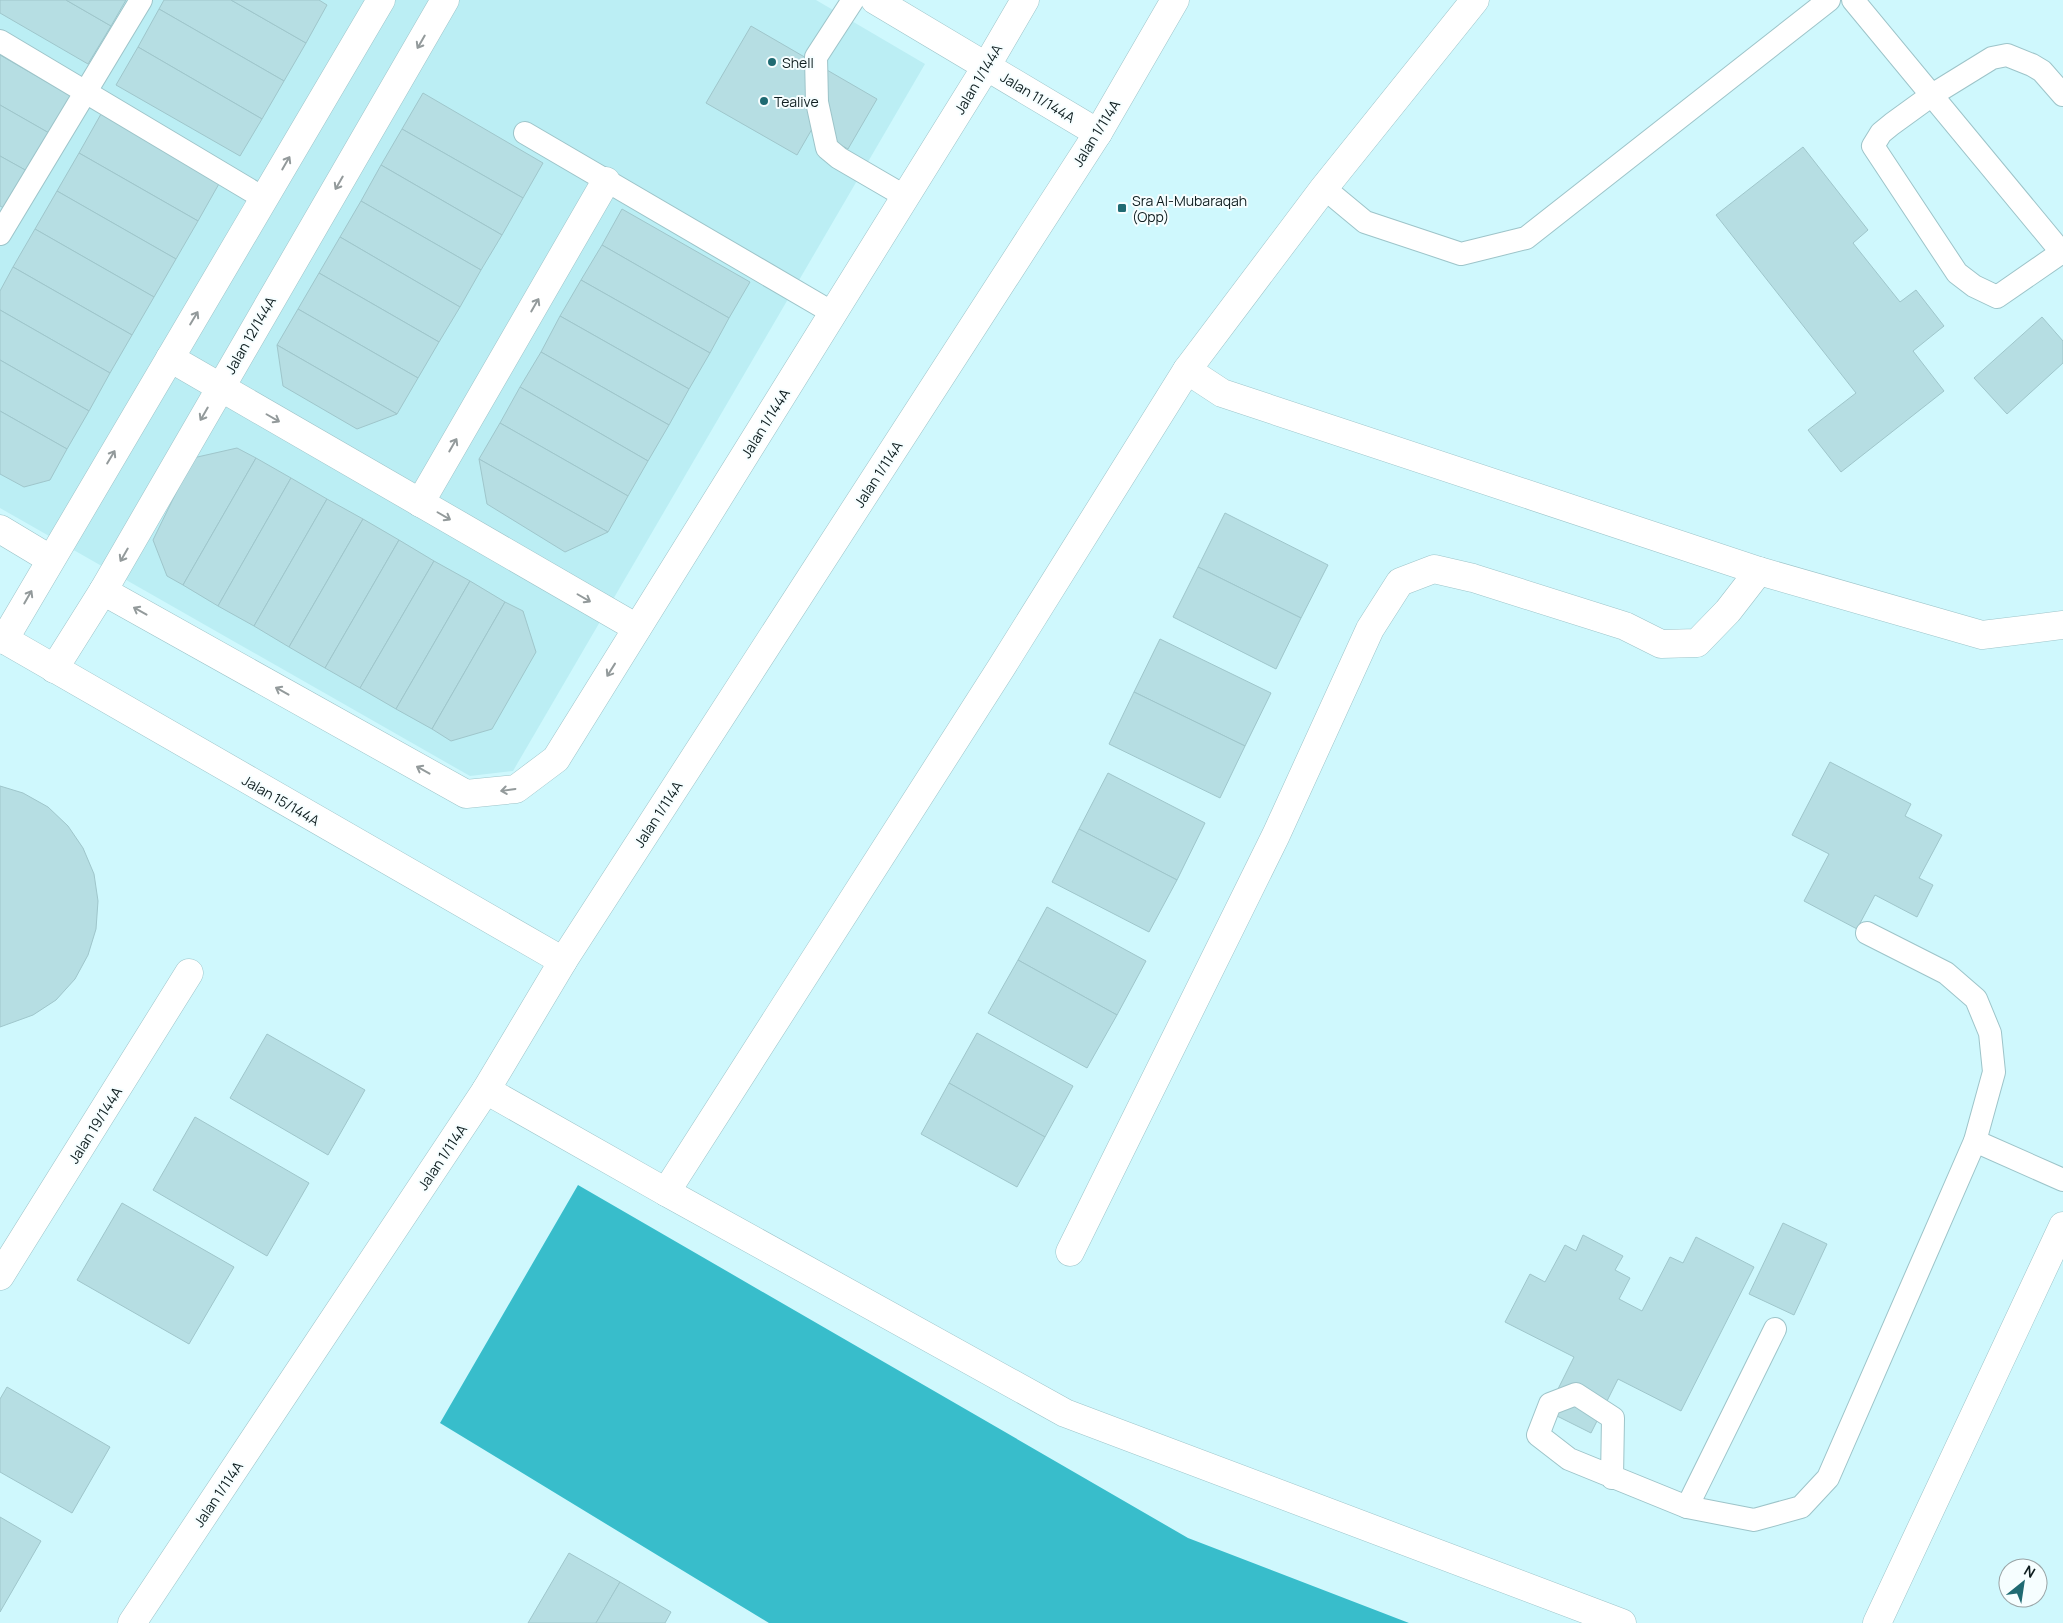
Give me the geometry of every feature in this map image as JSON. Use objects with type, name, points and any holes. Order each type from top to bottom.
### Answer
[{"type":"street","points":[[2,639],[265,199],[381,0]]},
{"type":"street","name":"Jalan 12/144A","points":[[54,669],[103,591],[445,0]]},
{"type":"street","name":"Jalan 11/144A","points":[[875,0],[1098,133]]},
{"type":"street","name":"Jalan 1/144A","points":[[103,591],[466,794],[516,789],[556,759],[906,197],[1025,0]]},
{"type":"street","name":"Jalan 1/114A","points":[[132,1623],[486,1090],[562,961],[1098,133],[1175,0]]},
{"type":"street","points":[[666,1192],[1001,668],[1187,370],[1324,188],[1476,0]]},
{"type":"street","points":[[420,503],[606,180]]},
{"type":"street","points":[[170,358],[637,628]]},
{"type":"street","points":[[1187,370],[1222,393],[1759,571],[1982,635],[2063,625]]},
{"type":"street","points":[[0,530],[50,559]]},
{"type":"street","points":[[1070,1252],[1276,835],[1370,629],[1400,582],[1434,569],[1473,578],[1625,626],[1661,644],[1697,643],[1728,611],[1759,571]]},
{"type":"street","name":"Jalan 15/144A","points":[[2,639],[562,961]]},
{"type":"street","name":"Jalan 19/144A","points":[[0,1276],[190,973]]},
{"type":"street","points":[[486,1090],[1065,1413],[1622,1623]]},
{"type":"street","points":[[1877,1623],[2063,1226]]},
{"type":"lane","points":[[0,234],[141,0]]},
{"type":"lane","points":[[853,0],[816,57],[817,102],[827,148],[839,158],[906,197]]},
{"type":"lane","points":[[1324,188],[1365,222],[1462,254],[1526,238],[1829,0]]},
{"type":"lane","points":[[1852,0],[1932,95],[2062,253],[1997,297],[1974,286],[1957,273],[1873,146],[1881,133],[1932,95],[1992,58],[2007,55],[2021,59],[2042,71],[2063,95]]},
{"type":"lane","points":[[0,41],[265,199]]},
{"type":"lane","points":[[525,133],[833,313]]},
{"type":"lane","points":[[1612,1478],[1687,1507],[1754,1520],[1801,1507],[1828,1478],[1975,1141],[1994,1072],[1990,1033],[1976,999],[1946,973],[1867,933]]},
{"type":"lane","points":[[1975,1141],[2063,1180]]},
{"type":"lane","points":[[1687,1507],[1776,1329]]},
{"type":"shaded area","points":[[0,0],[816,0],[925,64],[513,771],[470,776],[0,508]]},
{"type":"shaded area","points":[[578,1185],[1188,1538],[1409,1623],[769,1623],[440,1423]]},
{"type":"building","points":[[0,0],[66,0],[111,26],[88,64],[0,13]]},
{"type":"building","points":[[66,0],[126,0],[111,26]]},
{"type":"building","points":[[164,0],[231,0],[306,43],[284,81],[159,9]]},
{"type":"building","points":[[231,0],[319,0],[327,5],[306,43]]},
{"type":"building","points":[[159,9],[284,81],[262,119],[138,47]]},
{"type":"building","name":"Shell","points":[[751,26],[877,99],[848,149],[812,129],[797,155],[706,103]]},
{"type":"building","points":[[138,47],[262,119],[240,156],[116,85]]},
{"type":"building","points":[[0,55],[71,96],[49,133],[0,105]]},
{"type":"building","points":[[423,93],[543,163],[523,198],[402,129]]},
{"type":"building","points":[[0,105],[49,133],[27,171],[0,156]]},
{"type":"building","points":[[101,114],[220,182],[198,221],[79,153]]},
{"type":"building","points":[[402,129],[523,198],[502,235],[381,165]]},
{"type":"building","points":[[1803,147],[1868,230],[1853,243],[1900,302],[1916,290],[1944,326],[1913,351],[1944,391],[1841,472],[1808,430],[1856,393],[1716,215]]},
{"type":"building","points":[[79,153],[198,221],[176,259],[57,191]]},
{"type":"building","points":[[0,156],[27,171],[6,209],[0,206]]},
{"type":"building","points":[[381,165],[502,235],[481,270],[361,201]]},
{"type":"building","points":[[57,191],[176,259],[154,297],[35,229]]},
{"type":"building","points":[[361,201],[481,270],[460,307],[340,237]]},
{"type":"building","points":[[622,209],[750,282],[729,318],[602,245]]},
{"type":"building","points":[[35,229],[154,297],[132,335],[13,267]]},
{"type":"building","points":[[340,237],[460,307],[439,342],[319,273]]},
{"type":"building","points":[[602,245],[729,318],[710,353],[581,280]]},
{"type":"building","points":[[13,267],[132,335],[110,373],[0,310],[0,291]]},
{"type":"building","points":[[319,273],[439,342],[418,378],[298,309]]},
{"type":"building","points":[[581,280],[710,353],[689,389],[560,316]]},
{"type":"building","points":[[298,309],[418,378],[397,414],[277,345]]},
{"type":"building","points":[[0,310],[110,373],[89,411],[0,360]]},
{"type":"building","points":[[560,316],[689,389],[669,425],[541,352]]},
{"type":"building","points":[[2042,317],[2063,341],[2063,363],[2007,414],[1974,378]]},
{"type":"building","points":[[277,345],[397,414],[357,429],[283,386]]},
{"type":"building","points":[[541,352],[669,425],[648,461],[520,387]]},
{"type":"building","points":[[0,360],[89,411],[67,449],[0,411]]},
{"type":"building","points":[[520,387],[648,461],[628,496],[500,423]]},
{"type":"building","points":[[0,411],[67,449],[50,480],[24,487],[0,474]]},
{"type":"building","points":[[500,423],[628,496],[608,532],[479,459]]},
{"type":"building","points":[[237,448],[256,458],[183,585],[167,576],[153,540],[193,458]]},
{"type":"building","points":[[256,458],[291,478],[218,606],[183,585]]},
{"type":"building","points":[[479,459],[608,532],[565,552],[487,504]]},
{"type":"building","points":[[291,478],[327,499],[254,626],[218,606]]},
{"type":"building","points":[[327,499],[363,519],[289,647],[254,626]]},
{"type":"building","points":[[1225,513],[1328,565],[1301,618],[1198,567]]},
{"type":"building","points":[[363,519],[399,540],[325,668],[289,647]]},
{"type":"building","points":[[399,540],[434,561],[360,688],[325,668]]},
{"type":"building","points":[[434,561],[470,581],[396,709],[360,688]]},
{"type":"building","points":[[1198,567],[1301,618],[1276,669],[1173,617]]},
{"type":"building","points":[[470,581],[505,602],[432,729],[396,709]]},
{"type":"building","points":[[505,602],[523,611],[536,652],[492,729],[451,741],[432,729]]},
{"type":"building","points":[[1160,639],[1271,693],[1245,746],[1134,692]]},
{"type":"building","points":[[1134,692],[1245,746],[1220,798],[1109,744]]},
{"type":"building","points":[[1830,762],[1911,804],[1905,816],[1942,835],[1919,878],[1933,885],[1917,917],[1875,895],[1857,929],[1804,901],[1829,854],[1792,835]]},
{"type":"building","points":[[1108,773],[1205,823],[1177,880],[1079,829]]},
{"type":"building","points":[[0,786],[23,793],[48,807],[68,826],[83,848],[94,874],[98,901],[96,929],[88,955],[75,979],[56,1000],[33,1015],[0,1027]]},
{"type":"building","points":[[1079,829],[1177,880],[1149,932],[1052,882]]},
{"type":"building","points":[[1047,907],[1146,961],[1117,1015],[1018,960]]},
{"type":"building","points":[[1018,960],[1117,1015],[1087,1068],[988,1013]]},
{"type":"building","points":[[977,1033],[1073,1086],[1045,1137],[949,1083]]},
{"type":"building","points":[[267,1034],[365,1090],[328,1155],[230,1098]]},
{"type":"building","points":[[949,1083],[1045,1137],[1017,1187],[921,1134]]},
{"type":"building","points":[[195,1117],[309,1183],[267,1256],[153,1190]]},
{"type":"building","points":[[122,1203],[234,1267],[189,1344],[77,1280]]},
{"type":"building","points":[[1783,1223],[1827,1244],[1794,1315],[1749,1294]]},
{"type":"building","points":[[1583,1235],[1623,1256],[1615,1270],[1630,1278],[1619,1299],[1642,1311],[1670,1257],[1683,1263],[1696,1237],[1754,1267],[1681,1411],[1618,1379],[1591,1433],[1547,1411],[1574,1357],[1505,1322],[1530,1274],[1545,1282],[1565,1245],[1576,1251]]},
{"type":"building","points":[[7,1387],[110,1447],[72,1513],[0,1472],[0,1399]]},
{"type":"building","points":[[0,1517],[41,1541],[0,1612]]},
{"type":"building","points":[[569,1553],[620,1582],[596,1623],[528,1623]]},
{"type":"building","points":[[620,1582],[671,1612],[665,1623],[596,1623]]},
{"type":"place","name":"Shell","points":[[772,62]]},
{"type":"place","name":"Tealive","points":[[764,101]]},
{"type":"place","name":"Sra Al-Mubaraqah (Opp)","points":[[1122,208]]}]
